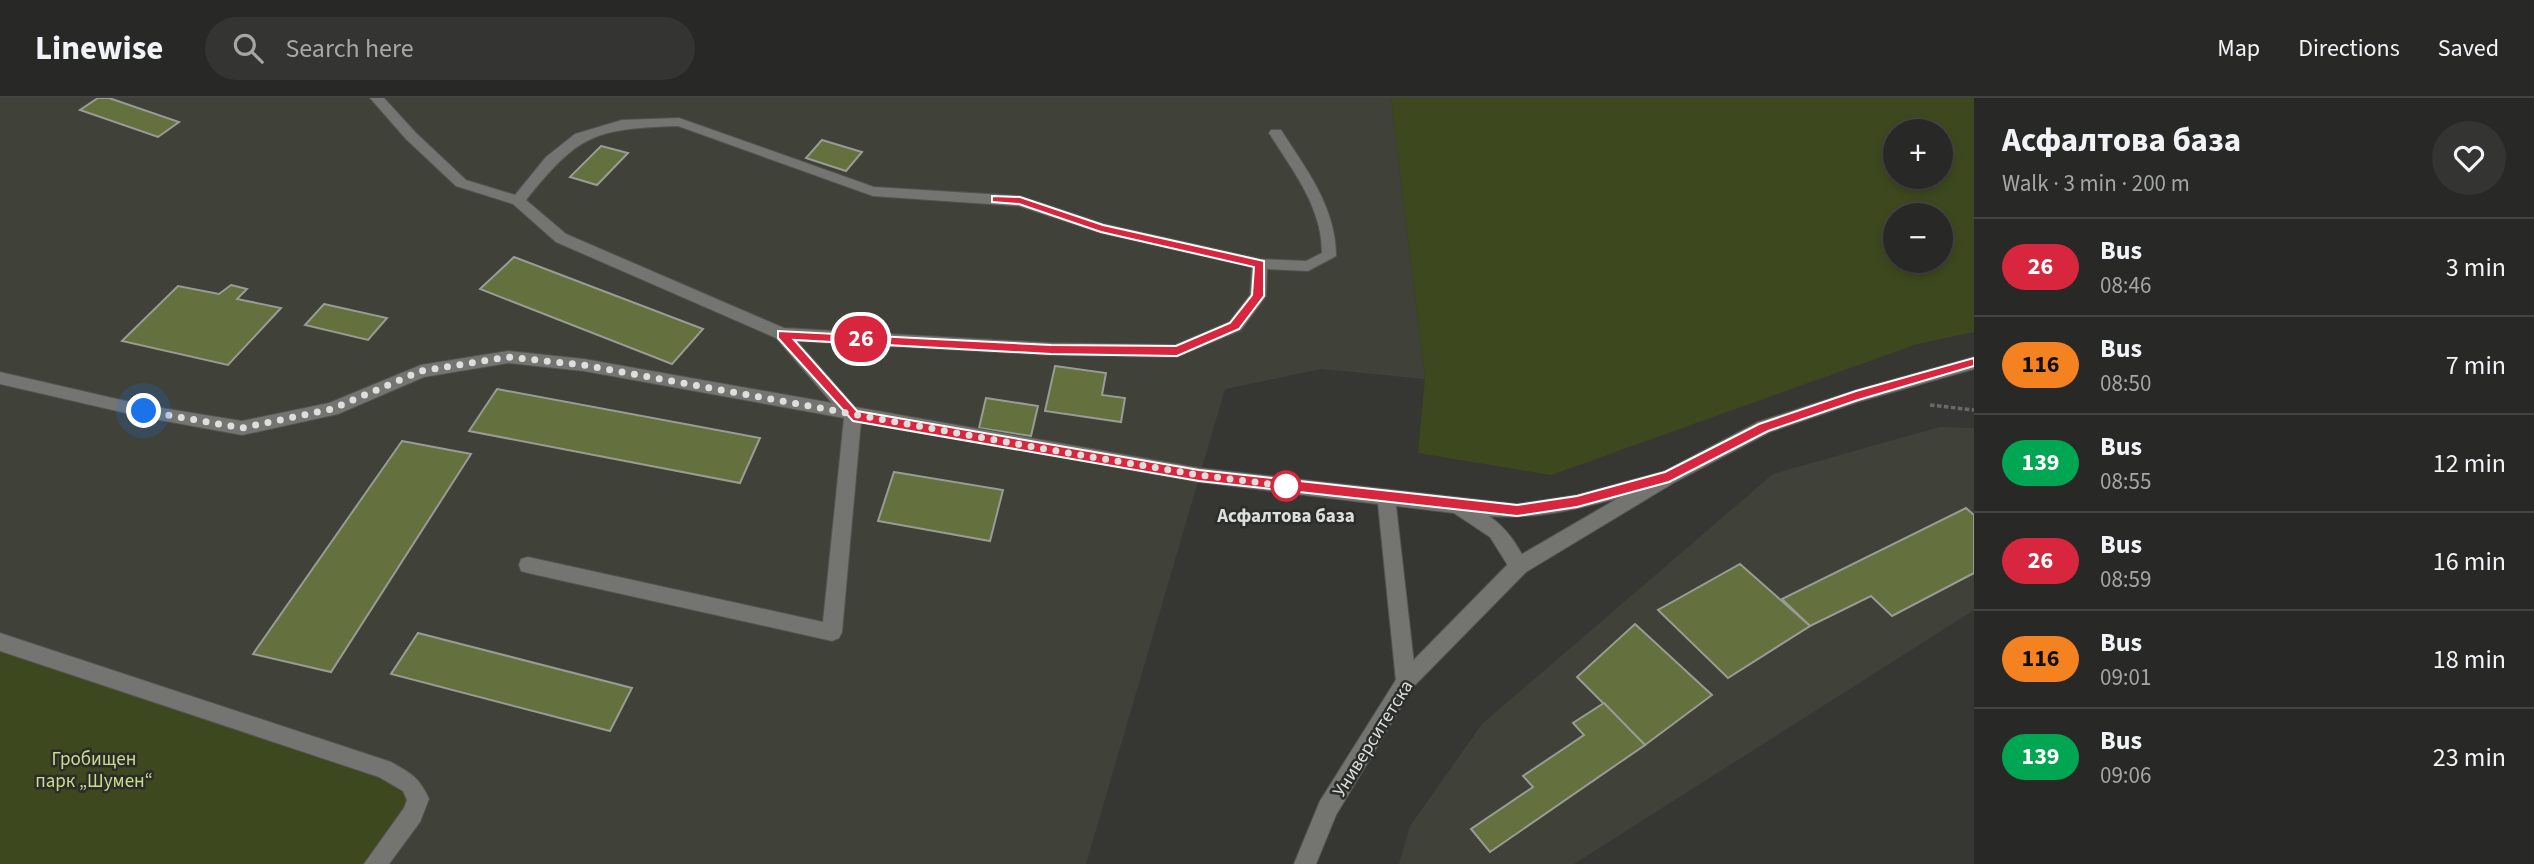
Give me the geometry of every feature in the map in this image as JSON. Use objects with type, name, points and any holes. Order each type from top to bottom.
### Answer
[{"type":"street","points":[[377,98],[411,136],[461,183],[518,201],[561,238],[782,334],[1051,349],[1177,351],[1235,326],[1258,296],[1260,264]]},
{"type":"street","points":[[518,201],[551,160],[580,137],[622,124],[679,122],[873,191],[1020,201],[1101,228],[1260,264],[1308,266],[1329,256],[1331,236],[1320,207],[1276,133]]},
{"type":"street","points":[[528,565],[832,632],[853,416],[782,334]]},
{"type":"street","points":[[0,378],[144,411],[242,428],[332,409],[421,371],[508,357],[584,365],[853,416],[1199,475],[1517,511],[1577,502],[1669,477],[1764,427],[1856,396],[1974,363]]},
{"type":"street","name":"Университетска","points":[[1305,864],[1328,808],[1406,681],[1519,566],[1669,477]]},
{"type":"street","points":[[1386,498],[1406,681]]},
{"type":"street","points":[[1438,504],[1480,518],[1512,548],[1519,566]]},
{"type":"street","points":[[0,642],[384,769],[410,784],[418,799],[412,815],[375,864]]},
{"type":"shaded area","points":[[0,98],[1391,98],[1425,379],[1321,369],[1225,389],[1086,864],[365,864],[425,786],[0,637]]},
{"type":"shaded area","points":[[1940,427],[1974,428],[1974,610],[1574,864],[1399,864],[1410,826],[1482,724],[1773,474]]},
{"type":"green space","points":[[1391,98],[1974,98],[1974,332],[1917,344],[1551,475],[1418,453],[1425,379]]},
{"type":"green space","name":"Гробищен парк „Шумен“","points":[[0,637],[426,786],[365,864],[0,864]]},
{"type":"building","points":[[98,98],[109,98],[179,122],[158,137],[80,110]]},
{"type":"building","points":[[822,140],[862,152],[846,171],[806,158]]},
{"type":"building","points":[[601,146],[628,153],[597,185],[570,177]]},
{"type":"building","points":[[514,257],[703,329],[672,364],[480,289]]},
{"type":"building","points":[[231,285],[247,289],[237,299],[281,308],[228,365],[122,341],[178,286],[219,294]]},
{"type":"building","points":[[324,304],[387,318],[368,340],[305,325]]},
{"type":"building","points":[[1055,366],[1106,373],[1102,395],[1125,398],[1121,422],[1045,411]]},
{"type":"building","points":[[497,389],[760,438],[740,483],[469,431]]},
{"type":"building","points":[[986,398],[1038,406],[1031,436],[979,428]]},
{"type":"building","points":[[402,441],[471,454],[331,672],[253,654]]},
{"type":"building","points":[[894,472],[1003,490],[990,541],[878,521]]},
{"type":"building","points":[[1966,508],[1974,515],[1974,573],[1892,616],[1871,596],[1810,626],[1782,599]]},
{"type":"building","points":[[1740,564],[1810,626],[1728,678],[1658,610]]},
{"type":"building","points":[[1635,624],[1712,695],[1645,745],[1577,677]]},
{"type":"building","points":[[418,633],[632,688],[610,731],[391,674]]},
{"type":"building","points":[[1604,703],[1645,745],[1490,852],[1471,829],[1533,787],[1523,776],[1584,735],[1573,723]]},
{"type":"bus line","name":"26","points":[[996,199],[1020,201],[1101,228],[1260,264],[1258,296],[1235,326],[1177,351],[1051,349],[782,334],[853,416],[1199,475],[1517,511],[1577,502],[1669,477],[1764,427],[1856,396],[1974,363]]},
{"type":"place","name":"Асфалтова база","points":[[1286,486]]},
{"type":"route","points":[[144,411],[242,428],[332,409],[421,371],[508,357],[584,365],[853,416],[1199,475],[1286,486]]}]
